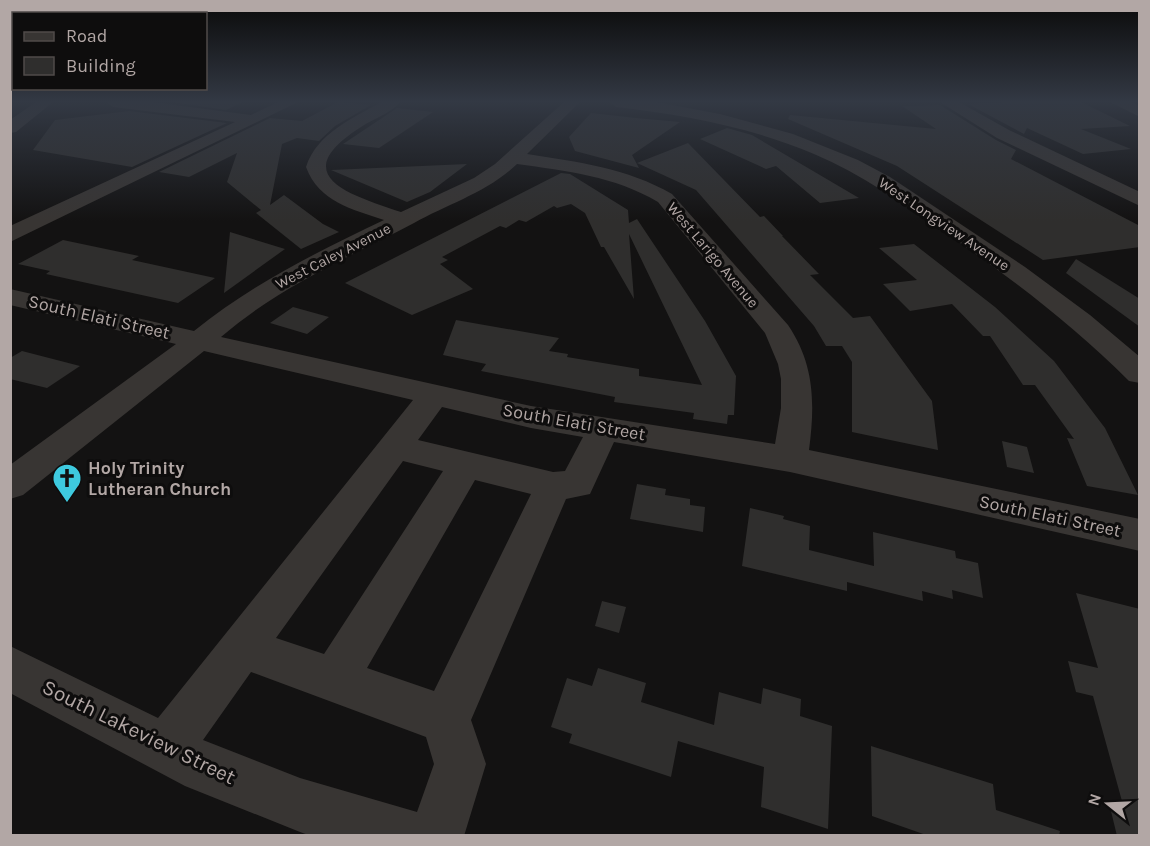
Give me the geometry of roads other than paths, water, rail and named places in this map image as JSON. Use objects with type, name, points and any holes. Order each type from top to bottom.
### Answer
[{"type":"street","points":[[10,235],[208,141]]},
{"type":"street","points":[[329,141],[320,150],[314,163],[317,176],[332,190],[403,220]]},
{"type":"street","name":"West Caley Avenue","points":[[10,484],[234,312],[295,272],[481,183],[531,141]]},
{"type":"street","name":"West Longview Avenue","points":[[800,141],[883,181],[1076,316],[1110,344],[1140,375]]},
{"type":"street","points":[[1019,141],[1140,200]]},
{"type":"street","name":"West Larigo Avenue","points":[[513,158],[619,176],[646,186],[665,198],[778,331],[790,351],[798,379],[799,403],[790,459]]},
{"type":"street","name":"South Elati Street","points":[[10,297],[531,417],[790,459],[1140,535]]},
{"type":"street","points":[[166,748],[435,394]]},
{"type":"street","points":[[395,447],[553,486],[577,484],[604,428]]},
{"type":"street","points":[[334,680],[466,464]]},
{"type":"street","points":[[436,836],[460,764],[446,720],[553,486]]},
{"type":"street","points":[[243,648],[446,720]]},
{"type":"street","name":"South Lakeview Street","points":[[10,668],[203,768],[300,805],[406,836]]},
{"type":"place","name":"Holy Trinity Lutheran Church","points":[[67,504]]}]
